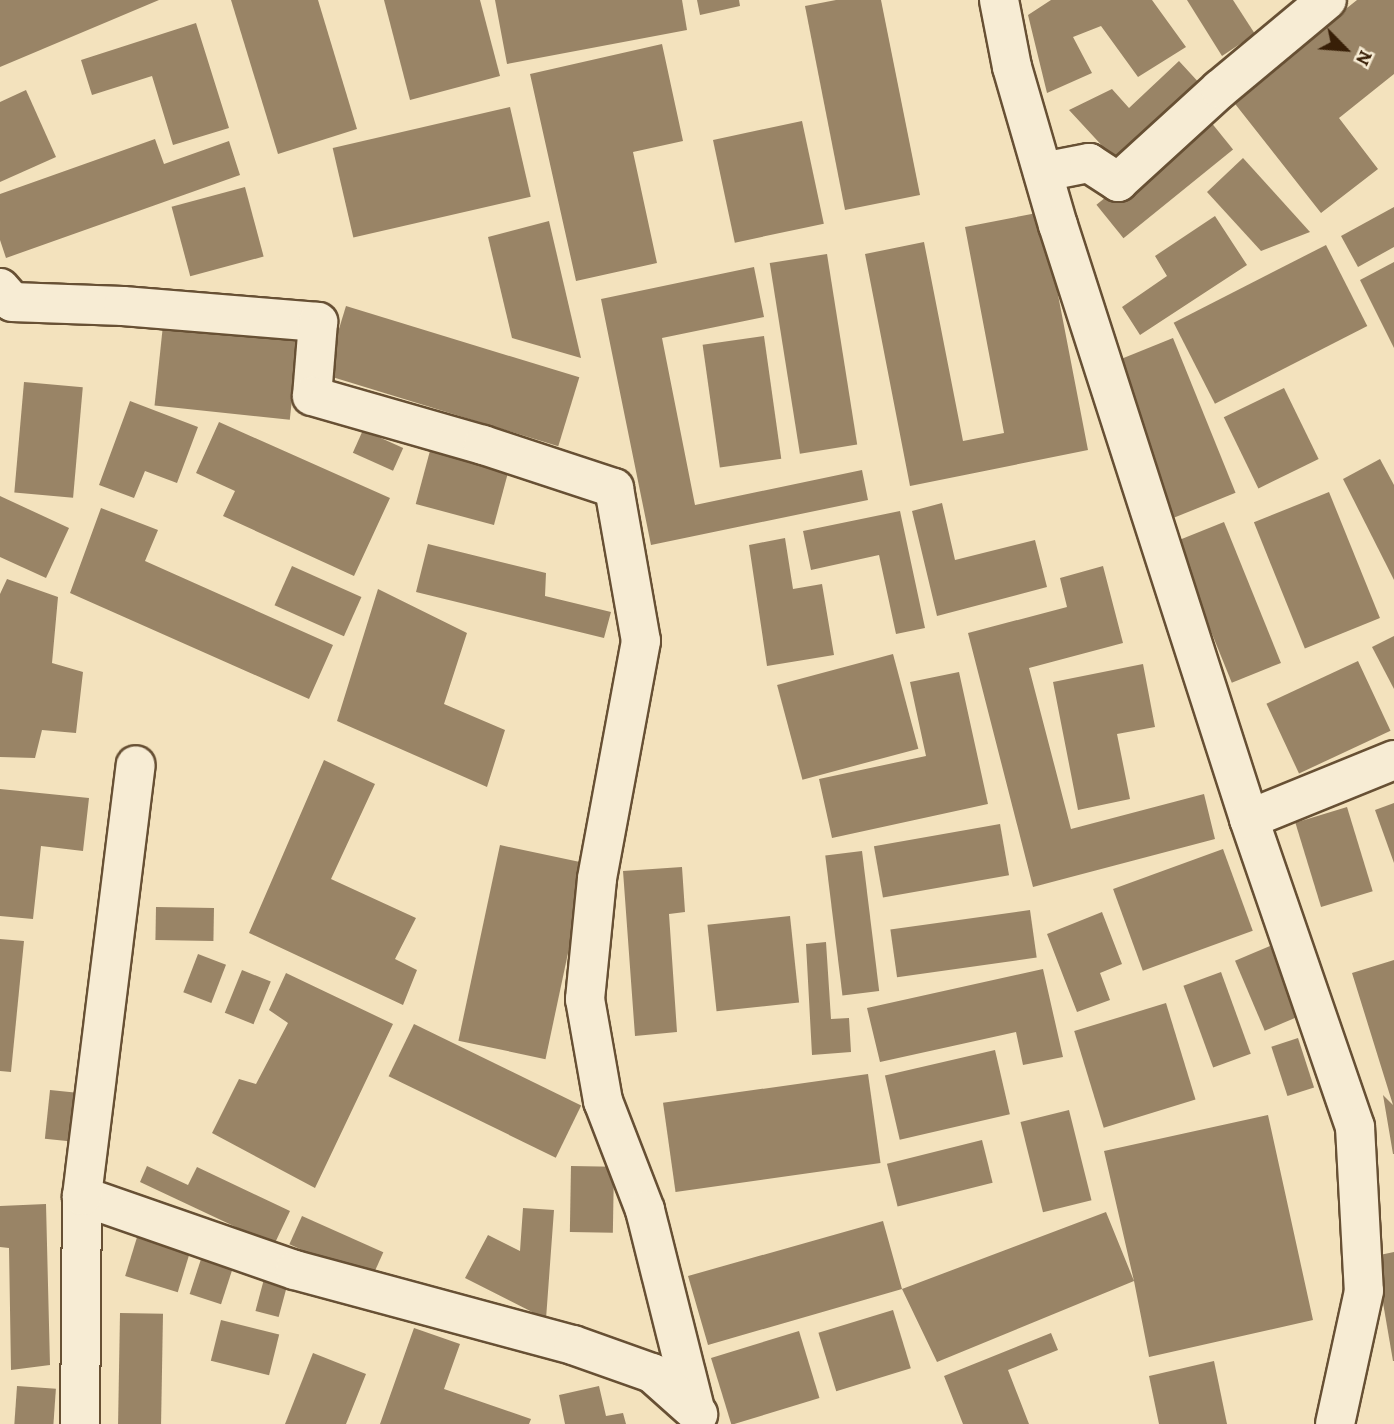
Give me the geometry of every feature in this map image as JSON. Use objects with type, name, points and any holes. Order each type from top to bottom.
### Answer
[{"type":"street","points":[[999,0],[1012,68],[1043,172],[1249,819],[1355,1127],[1364,1292],[1335,1424]]},
{"type":"street","points":[[1043,172],[1088,163],[1118,182],[1220,89],[1327,0]]},
{"type":"street","points":[[0,288],[12,302],[123,306],[318,322],[312,396],[484,445],[614,488],[641,641],[597,879],[585,999],[603,1101],[645,1210],[700,1416]]},
{"type":"street","points":[[1249,819],[1394,760]]},
{"type":"street","points":[[80,1424],[82,1196],[136,765]]},
{"type":"street","points":[[82,1196],[295,1270],[573,1345],[638,1368],[652,1373],[700,1416]]},
{"type":"building","points":[[0,0],[159,0],[0,67]]},
{"type":"building","points":[[231,0],[318,0],[357,129],[278,154]]},
{"type":"building","points":[[384,0],[480,0],[500,76],[410,100]]},
{"type":"building","points":[[495,0],[682,0],[687,30],[507,64]]},
{"type":"building","points":[[697,0],[739,0],[740,6],[700,15]]},
{"type":"building","points":[[836,0],[881,0],[920,195],[845,210],[805,6]]},
{"type":"building","points":[[1051,0],[1152,0],[1186,47],[1138,77],[1101,26],[1073,37],[1092,73],[1047,93],[1028,15]]},
{"type":"building","points":[[1187,0],[1233,0],[1255,34],[1222,56]]},
{"type":"building","points":[[1357,0],[1394,0],[1394,74],[1339,118],[1378,169],[1321,213],[1232,100]]},
{"type":"building","points":[[196,23],[229,128],[173,145],[152,76],[92,95],[81,60]]},
{"type":"building","points":[[662,44],[683,141],[633,152],[657,263],[576,281],[530,74]]},
{"type":"building","points":[[1179,61],[1202,86],[1119,164],[1069,110],[1112,89],[1129,108]]},
{"type":"building","points":[[26,90],[56,157],[0,182],[0,102]]},
{"type":"building","points":[[510,107],[531,197],[353,238],[333,148]]},
{"type":"building","points":[[1206,116],[1233,149],[1123,238],[1096,205]]},
{"type":"building","points":[[802,121],[824,224],[735,243],[713,140]]},
{"type":"building","points":[[155,139],[164,164],[229,141],[240,175],[6,258],[0,240],[0,194]]},
{"type":"building","points":[[1243,158],[1310,232],[1261,251],[1207,192]]},
{"type":"building","points":[[245,187],[264,257],[190,276],[172,207]]},
{"type":"building","points":[[1394,207],[1394,247],[1358,267],[1341,236]]},
{"type":"building","points":[[1042,212],[1088,450],[910,486],[865,254],[924,242],[963,441],[1004,433],[965,227]]},
{"type":"building","points":[[1215,216],[1247,265],[1140,335],[1122,307],[1167,276],[1155,256]]},
{"type":"building","points":[[549,221],[581,358],[512,338],[488,237]]},
{"type":"building","points":[[1326,245],[1367,326],[1215,404],[1174,323]]},
{"type":"building","points":[[827,254],[857,445],[800,454],[770,263]]},
{"type":"building","points":[[1394,262],[1394,348],[1360,280]]},
{"type":"building","points":[[754,267],[764,317],[662,338],[695,505],[862,470],[868,500],[651,545],[601,299]]},
{"type":"building","points":[[346,306],[579,377],[558,446],[325,375]]},
{"type":"building","points":[[163,325],[298,339],[290,420],[155,406]]},
{"type":"building","points":[[764,336],[781,459],[720,467],[703,345]]},
{"type":"building","points":[[1173,338],[1236,493],[1174,518],[1112,363]]},
{"type":"building","points":[[24,382],[83,387],[73,498],[14,493]]},
{"type":"building","points":[[1284,388],[1319,459],[1258,488],[1224,417]]},
{"type":"building","points":[[130,401],[198,427],[177,483],[145,471],[134,498],[99,485]]},
{"type":"building","points":[[219,422],[390,498],[354,576],[223,516],[235,491],[196,473]]},
{"type":"building","points":[[363,430],[403,448],[393,471],[353,453]]},
{"type":"building","points":[[431,447],[509,468],[494,525],[416,504]]},
{"type":"building","points":[[1380,459],[1394,485],[1394,580],[1343,479]]},
{"type":"building","points":[[1329,492],[1380,618],[1305,648],[1254,522]]},
{"type":"building","points":[[0,496],[69,528],[46,578],[0,557]]},
{"type":"building","points":[[942,503],[955,560],[1035,540],[1047,587],[937,616],[912,511]]},
{"type":"building","points":[[101,508],[158,530],[145,561],[333,645],[309,699],[70,593]]},
{"type":"building","points":[[900,511],[925,628],[896,634],[879,555],[811,570],[803,531]]},
{"type":"building","points":[[1224,522],[1281,663],[1232,683],[1175,542]]},
{"type":"building","points":[[785,538],[793,589],[822,584],[834,655],[767,666],[749,545]]},
{"type":"building","points":[[428,544],[546,573],[545,596],[611,612],[604,638],[416,592]]},
{"type":"building","points":[[292,566],[361,597],[344,636],[275,605]]},
{"type":"building","points":[[1103,566],[1123,643],[1029,668],[1071,829],[1204,794],[1215,839],[1033,887],[968,633],[1067,607],[1060,578]]},
{"type":"building","points":[[7,579],[58,597],[52,663],[83,672],[76,733],[42,730],[35,758],[0,757],[0,594]]},
{"type":"building","points":[[378,589],[467,633],[444,704],[505,730],[487,787],[337,721]]},
{"type":"building","points":[[1394,636],[1394,689],[1372,647]]},
{"type":"building","points":[[893,654],[918,749],[802,780],[777,685]]},
{"type":"building","points":[[1358,661],[1391,731],[1299,773],[1266,704]]},
{"type":"building","points":[[1143,664],[1155,727],[1117,734],[1130,799],[1078,810],[1053,682]]},
{"type":"building","points":[[959,672],[988,804],[832,838],[819,779],[926,756],[910,682]]},
{"type":"building","points":[[324,760],[375,784],[331,879],[416,918],[395,959],[417,970],[403,1005],[249,933]]},
{"type":"building","points":[[0,789],[89,798],[83,851],[41,846],[33,919],[0,916]]},
{"type":"building","points":[[1394,803],[1394,863],[1375,810]]},
{"type":"building","points":[[1347,807],[1373,891],[1321,907],[1295,823]]},
{"type":"building","points":[[1000,824],[1009,875],[883,897],[874,846]]},
{"type":"building","points":[[500,845],[587,864],[545,1059],[458,1041]]},
{"type":"building","points":[[1223,849],[1253,931],[1143,971],[1113,889]]},
{"type":"building","points":[[862,851],[879,991],[842,995],[825,856]]},
{"type":"building","points":[[682,867],[685,912],[669,914],[677,1032],[635,1036],[623,871]]},
{"type":"building","points":[[156,907],[214,908],[213,941],[155,940]]},
{"type":"building","points":[[1030,910],[1037,958],[897,977],[890,930]]},
{"type":"building","points":[[1102,912],[1122,964],[1100,973],[1110,1000],[1077,1012],[1047,934]]},
{"type":"building","points":[[790,916],[799,1003],[717,1011],[707,925]]},
{"type":"building","points":[[0,939],[24,941],[11,1072],[0,1071]]},
{"type":"building","points":[[826,942],[831,1019],[849,1018],[851,1052],[812,1055],[806,944]]},
{"type":"building","points":[[1270,946],[1300,1016],[1265,1031],[1235,961]]},
{"type":"building","points":[[198,954],[226,965],[211,1003],[183,992]]},
{"type":"building","points":[[1394,960],[1393,1154],[1383,1095],[1393,1105],[1352,973]]},
{"type":"building","points":[[1043,969],[1063,1057],[1023,1065],[1016,1032],[880,1062],[867,1008]]},
{"type":"building","points":[[242,970],[271,982],[254,1024],[225,1013]]},
{"type":"building","points":[[1221,972],[1251,1054],[1213,1067],[1183,986]]},
{"type":"building","points":[[286,973],[393,1024],[315,1188],[212,1133],[239,1079],[256,1084],[288,1023],[269,1010]]},
{"type":"building","points":[[1166,1003],[1196,1100],[1104,1128],[1074,1031]]},
{"type":"building","points":[[414,1024],[581,1106],[556,1158],[389,1076]]},
{"type":"building","points":[[1298,1038],[1314,1087],[1287,1096],[1271,1047]]},
{"type":"building","points":[[995,1050],[1010,1114],[900,1140],[885,1075]]},
{"type":"building","points":[[868,1074],[881,1163],[676,1192],[663,1103]]},
{"type":"building","points":[[50,1090],[77,1093],[72,1142],[45,1139]]},
{"type":"building","points":[[1069,1110],[1091,1200],[1043,1212],[1020,1122]]},
{"type":"building","points":[[1268,1115],[1313,1320],[1149,1357],[1104,1151]]},
{"type":"building","points":[[982,1140],[993,1183],[898,1206],[887,1164]]},
{"type":"building","points":[[147,1166],[188,1185],[197,1167],[290,1211],[274,1245],[140,1182]]},
{"type":"building","points":[[571,1166],[614,1167],[613,1233],[570,1232]]},
{"type":"building","points":[[46,1204],[50,1365],[11,1370],[9,1248],[0,1247],[0,1206]]},
{"type":"building","points":[[523,1208],[554,1210],[546,1319],[465,1278],[488,1235],[520,1251]]},
{"type":"building","points":[[1106,1212],[1134,1281],[937,1362],[902,1289]]},
{"type":"building","points":[[302,1216],[383,1252],[371,1281],[289,1244]]},
{"type":"building","points":[[883,1221],[902,1289],[708,1345],[688,1276]]},
{"type":"building","points":[[138,1234],[191,1250],[178,1292],[125,1276]]},
{"type":"building","points":[[1394,1252],[1394,1361],[1393,1361],[1375,1256]]},
{"type":"building","points":[[202,1256],[233,1266],[221,1304],[190,1294]]},
{"type":"building","points":[[264,1279],[287,1285],[279,1317],[255,1311]]},
{"type":"building","points":[[893,1310],[911,1368],[836,1391],[818,1333]]},
{"type":"building","points":[[120,1313],[163,1314],[161,1424],[118,1424]]},
{"type":"building","points":[[221,1320],[279,1335],[269,1375],[211,1361]]},
{"type":"building","points":[[414,1328],[460,1344],[444,1389],[531,1419],[529,1424],[380,1424]]},
{"type":"building","points":[[799,1331],[819,1398],[731,1424],[711,1358]]},
{"type":"building","points":[[1051,1333],[1058,1350],[1008,1370],[1029,1424],[963,1424],[944,1376]]},
{"type":"building","points":[[313,1353],[366,1374],[346,1424],[285,1424]]},
{"type":"building","points":[[1214,1361],[1227,1424],[1159,1424],[1149,1376]]},
{"type":"building","points":[[17,1386],[56,1389],[53,1424],[14,1424]]},
{"type":"building","points":[[599,1386],[606,1416],[623,1413],[626,1424],[565,1424],[559,1395]]}]
